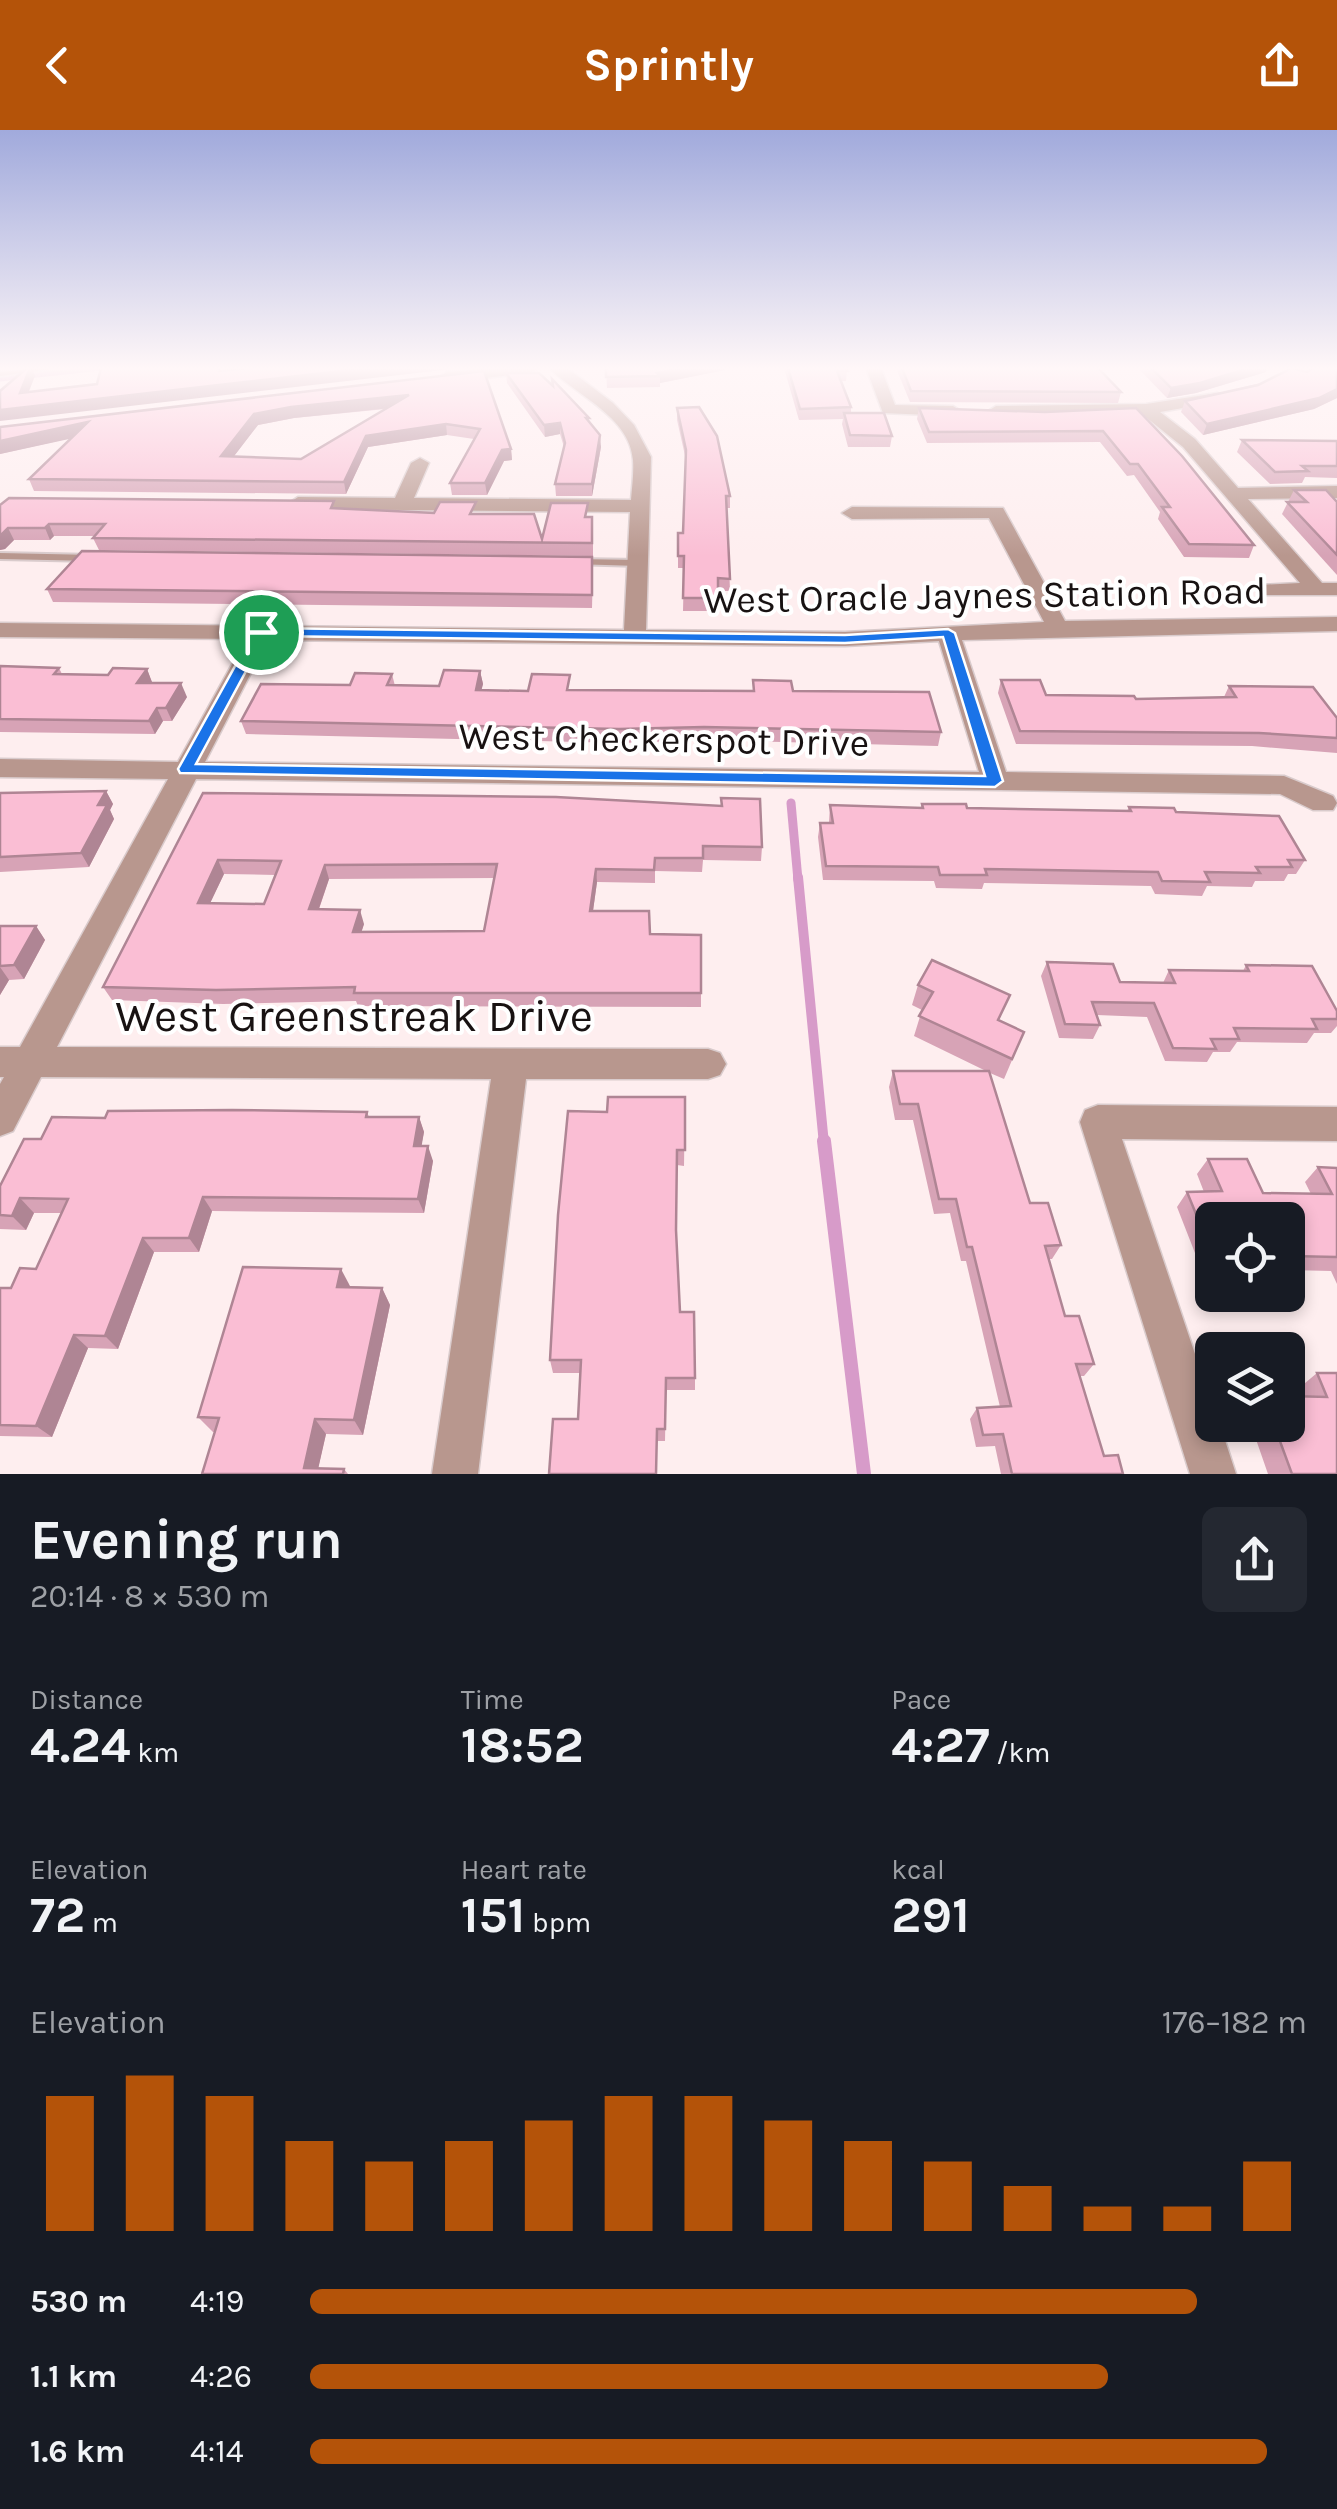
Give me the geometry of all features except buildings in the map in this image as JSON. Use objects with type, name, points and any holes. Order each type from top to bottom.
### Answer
[{"type":"street","points":[[631,431],[642,457],[635,634]]},
{"type":"street","points":[[1173,431],[1327,589]]},
{"type":"street","points":[[402,504],[420,463]]},
{"type":"street","points":[[1236,494],[1337,492]]},
{"type":"street","points":[[268,502],[642,506]]},
{"type":"street","points":[[852,513],[996,512],[1058,628]]},
{"type":"street","points":[[1267,590],[1327,589]]},
{"type":"street","name":"West Oracle Jaynes Station Road","points":[[0,630],[845,639],[1058,628],[1337,624]]},
{"type":"street","points":[[0,1119],[15,1062],[261,632]]},
{"type":"street","points":[[948,633],[995,781]]},
{"type":"street","name":"West Checkerspot Drive","points":[[0,768],[1284,784],[1323,802]]},
{"type":"street","name":"West Greenstreak Drive","points":[[15,1062],[708,1064]]},
{"type":"street","points":[[456,1474],[511,1062]]},
{"type":"street","points":[[1214,1474],[1098,1122],[1337,1124]]},
{"type":"lane","points":[[0,556],[110,558]]},
{"type":"lane","points":[[562,562],[640,563]]},
{"type":"waterway","points":[[791,803],[798,880]]},
{"type":"waterway","points":[[798,877],[824,1144]]},
{"type":"waterway","points":[[824,1141],[864,1474]]},
{"type":"route","points":[[261,632],[845,639],[948,633],[995,781],[186,769],[261,632]]}]
